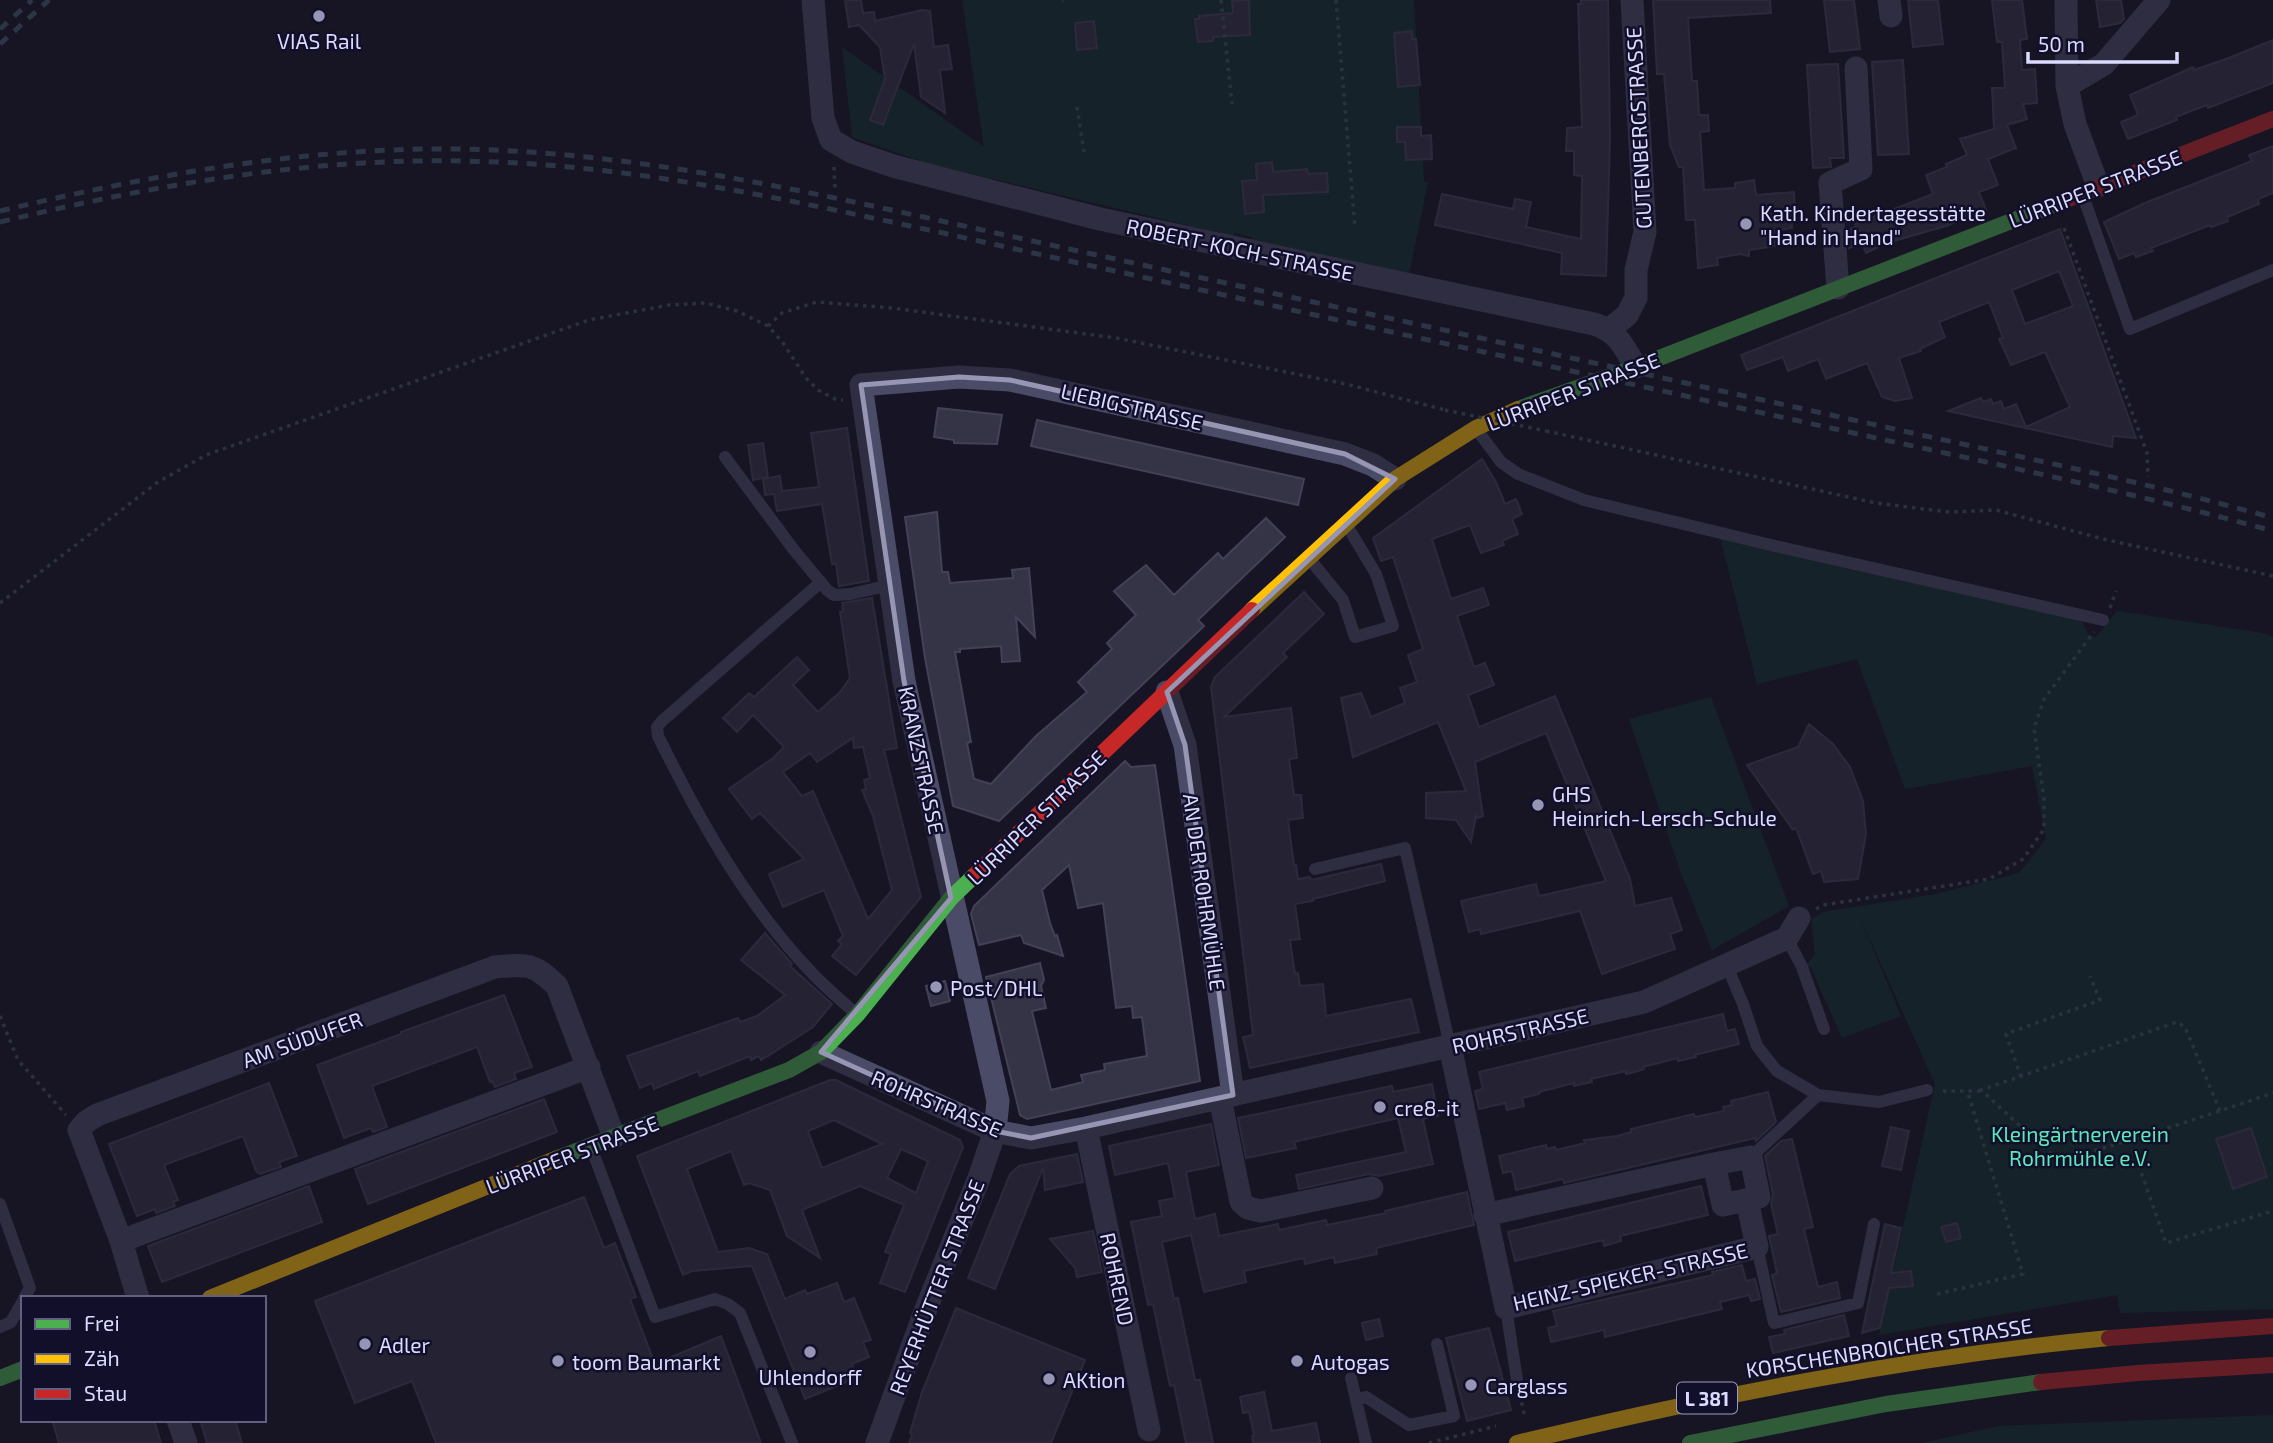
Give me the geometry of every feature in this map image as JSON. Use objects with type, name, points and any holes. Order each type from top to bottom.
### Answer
[{"type":"street","name":"ROBERT-KOCH-STRASSE","points":[[813,0],[823,118],[831,140],[852,152],[892,166],[1100,219],[1252,253],[1404,282],[1610,329]]},
{"type":"street","name":"GUTENBERGSTRASSE","points":[[1610,329],[1627,315],[1636,298],[1636,270],[1645,232],[1632,0]]},
{"type":"street","points":[[2066,0],[2067,86],[2090,190]]},
{"type":"street","points":[[2067,86],[2104,65],[2159,0]]},
{"type":"street","points":[[1838,288],[1830,183],[1861,169],[1856,68]]},
{"type":"street","name":"LÜRRIPER STRASSE","points":[[215,1296],[789,1070],[821,1052],[857,1015],[951,898],[1308,556],[1395,479],[1476,428],[1529,404],[1636,367],[2273,118]]},
{"type":"street","points":[[1610,329],[1621,341],[1636,367]]},
{"type":"street","name":"LIEBIGSTRASSE","points":[[862,393],[959,377],[1010,380],[1345,454],[1373,465],[1395,479]]},
{"type":"street","name":"KRANZSTRASSE","points":[[862,393],[904,681],[998,1101],[995,1131]]},
{"type":"street","name":"AN DER ROHRMÜHLE","points":[[1167,692],[1185,744],[1226,1096]]},
{"type":"street","points":[[1787,939],[1799,918]]},
{"type":"street","name":"ROHRSTRASSE","points":[[821,1052],[995,1131],[1031,1138],[1086,1128],[1644,1002],[1787,939]]},
{"type":"street","name":"AM SÜDUFER","points":[[79,1130],[97,1115],[495,967],[521,965],[540,970],[557,986],[614,1137]]},
{"type":"street","name":"HEINZ-SPIEKER-STRASSE","points":[[1450,1046],[1506,1308],[1757,1247],[1746,1200]]},
{"type":"street","points":[[121,1241],[589,1067]]},
{"type":"street","points":[[1226,1096],[1241,1202],[1248,1208],[1261,1211],[1372,1188]]},
{"type":"street","name":"ROHREND","points":[[1086,1128],[1149,1430]]},
{"type":"street","points":[[79,1130],[121,1241],[137,1296]]},
{"type":"street","name":"REYERHÜTTER STRASSE","points":[[877,1443],[995,1131]]},
{"type":"street","points":[[1485,1215],[1714,1164],[1751,1157],[1759,1197],[1723,1205],[1714,1164]]},
{"type":"street","name":"KORSCHENBROICHER STRASSE","points":[[1517,1443],[1712,1397],[1899,1363],[2060,1342],[2273,1326]]},
{"type":"street","name":"L 381","points":[[1690,1443],[1911,1400],[1994,1388],[2197,1368],[2273,1365]]},
{"type":"street","points":[[0,1378],[21,1370]]},
{"type":"street","points":[[179,1422],[186,1443]]},
{"type":"lane","points":[[2090,190],[2130,329],[2273,270]]},
{"type":"lane","points":[[1476,428],[1501,462],[1518,474],[1584,500],[2103,620]]},
{"type":"lane","points":[[725,457],[821,582],[834,595],[890,585]]},
{"type":"lane","points":[[1308,556],[1343,600],[1355,637],[1393,626],[1376,573],[1345,523]]},
{"type":"lane","points":[[821,582],[657,727],[658,736],[696,813],[751,898],[779,936],[813,974],[857,1015]]},
{"type":"lane","points":[[1315,869],[1405,848],[1450,1046]]},
{"type":"lane","points":[[1787,939],[1802,967],[1824,1029]]},
{"type":"lane","points":[[1727,966],[1757,1046],[1777,1071],[1818,1095],[1879,1102],[1927,1090]]},
{"type":"lane","points":[[1751,1157],[1818,1095]]},
{"type":"lane","points":[[591,1146],[655,1317],[715,1298],[740,1313],[792,1443]]},
{"type":"lane","points":[[0,1203],[3,1222],[30,1288],[26,1296]]},
{"type":"lane","points":[[1757,1247],[1774,1323],[1858,1303],[1874,1224]]},
{"type":"lane","points":[[0,1327],[11,1322],[21,1304]]},
{"type":"lane","points":[[1506,1308],[1517,1380]]},
{"type":"lane","points":[[1356,1400],[1366,1397],[1409,1425],[1454,1416],[1437,1345]]},
{"type":"lane","points":[[1351,1378],[1366,1443]]},
{"type":"path","points":[[1221,0],[1232,104]]},
{"type":"path","points":[[1336,0],[1354,228]]},
{"type":"path","points":[[1077,107],[1084,152]]},
{"type":"path","points":[[2054,204],[2147,453],[2148,477]]},
{"type":"path","points":[[768,326],[782,313],[817,302],[905,309],[1116,338],[1346,384],[1445,410],[1876,503],[1949,512],[1996,510],[2103,539],[2273,576]]},
{"type":"path","points":[[0,603],[158,482],[206,455],[589,320],[669,305],[705,303],[737,311],[768,326],[818,390],[837,400],[862,393]]},
{"type":"path","points":[[1799,918],[1823,905],[1989,878],[2023,859],[2044,829],[2044,799],[2034,729],[2044,699],[2103,620],[2116,591]]},
{"type":"path","points":[[2021,1077],[2006,1034],[2100,1000],[2090,976]]},
{"type":"path","points":[[0,1016],[18,1060],[79,1130]]},
{"type":"path","points":[[1927,1090],[1968,1093],[1982,1090],[2177,1022],[2185,1027],[2220,1111]]},
{"type":"path","points":[[1982,1090],[2058,1161],[2130,1141],[2273,1093]]},
{"type":"path","points":[[1937,1294],[2023,1273],[1968,1093]]},
{"type":"path","points":[[2130,1141],[2166,1243],[2273,1211]]},
{"type":"path","points":[[1517,1380],[1525,1418]]},
{"type":"path","points":[[1429,1443],[1501,1425]]},
{"type":"highlighted area","points":[[959,377],[1010,380],[1345,454],[1395,479],[1167,692],[1185,745],[1233,1095],[1031,1138],[995,1131],[821,1052],[951,898],[904,681],[861,385]]},
{"type":"green space","points":[[962,0],[1414,0],[1424,182],[1428,182],[1409,275],[926,163],[852,137],[842,47],[984,147]]},
{"type":"green space","name":"Kleingärtnerverein Rohrmühle e.V.","points":[[1720,537],[2081,620],[2088,634],[2096,637],[2117,611],[2263,633],[2273,637],[2273,1309],[2120,1313],[2117,1295],[1879,1335],[1935,1084],[1859,915],[1901,1016],[1842,1038],[1811,968],[1806,965],[1815,954],[1811,919],[1823,912],[1936,894],[2019,873],[2046,839],[2032,766],[1905,789],[1857,659],[1757,684]]},
{"type":"green space","points":[[1711,697],[1789,906],[1712,950],[1681,873],[1629,719]]},
{"type":"green space","points":[[2273,1415],[2273,1443],[1921,1443],[1999,1426]]},
{"type":"building","points":[[845,0],[861,0],[863,13],[874,12],[875,21],[922,10],[930,11],[934,47],[948,45],[952,69],[940,70],[945,113],[921,97],[914,44],[883,125],[870,120],[885,79],[880,47],[859,25],[849,27]]},
{"type":"building","points":[[1249,0],[1250,35],[1213,37],[1213,41],[1198,42],[1195,19],[1199,19],[1199,16],[1233,13],[1232,1]]},
{"type":"building","points":[[1581,0],[1608,0],[1610,140],[1606,276],[1561,274],[1562,253],[1435,225],[1442,194],[1513,209],[1515,199],[1531,202],[1526,227],[1581,239],[1582,176],[1574,175],[1574,151],[1566,151],[1567,128],[1582,127],[1578,4],[1581,4]]},
{"type":"building","points":[[1653,0],[1770,0],[1771,13],[1688,18],[1692,81],[1697,81],[1699,115],[1708,115],[1709,131],[1700,132],[1704,190],[1735,188],[1735,183],[1754,180],[1756,195],[1794,192],[1795,213],[1791,213],[1792,228],[1779,230],[1781,245],[1749,250],[1749,256],[1740,254],[1717,258],[1718,265],[1698,268],[1695,220],[1686,220],[1683,167],[1679,167],[1670,145],[1664,74],[1657,74]]},
{"type":"building","points":[[1824,0],[1854,0],[1860,49],[1830,52]]},
{"type":"building","points":[[1908,0],[1938,0],[1943,44],[1913,47]]},
{"type":"building","points":[[1992,0],[2022,0],[2027,39],[2020,40],[2022,70],[2035,69],[2037,103],[2023,104],[2027,119],[2007,125],[2016,148],[1988,159],[1998,185],[1979,192],[1986,210],[1946,226],[1887,243],[1866,253],[1862,243],[1849,248],[1848,230],[1856,227],[1855,224],[1933,194],[1926,175],[1967,155],[1960,139],[1994,129],[1992,88],[2005,88],[2002,42],[1997,42]]},
{"type":"building","points":[[2096,0],[2121,0],[2124,19],[2120,23],[2100,27]]},
{"type":"building","points":[[1094,21],[1097,48],[1077,50],[1075,23]]},
{"type":"building","points":[[1412,31],[1412,39],[1416,39],[1420,85],[1398,87],[1394,33]]},
{"type":"building","points":[[2273,40],[2273,83],[2208,108],[2207,105],[2191,111],[2176,117],[2177,120],[2128,139],[2121,122],[2138,115],[2130,95],[2193,67],[2194,70]]},
{"type":"building","points":[[1903,60],[1909,154],[1878,155],[1872,62]]},
{"type":"building","points":[[1838,64],[1844,158],[1830,158],[1831,167],[1813,168],[1807,65]]},
{"type":"building","points":[[1397,127],[1421,127],[1421,136],[1431,135],[1432,159],[1406,160],[1405,142],[1397,142]]},
{"type":"building","points":[[2273,146],[2273,193],[2258,199],[2259,204],[2227,217],[2228,221],[2211,227],[2210,225],[2151,248],[2153,251],[2136,257],[2134,253],[2119,259],[2104,222],[2252,161],[2249,155]]},
{"type":"building","points":[[1272,162],[1273,172],[1307,169],[1308,174],[1327,173],[1328,192],[1263,195],[1264,212],[1245,214],[1242,181],[1257,180],[1256,164]]},
{"type":"building","points":[[2060,229],[2136,438],[2113,436],[2112,447],[1948,411],[1981,398],[1983,402],[1991,399],[1993,404],[2001,401],[2004,409],[2016,404],[2026,427],[2070,407],[2045,352],[2011,365],[1999,339],[2003,338],[1989,302],[1939,322],[1945,337],[1920,349],[1921,351],[1899,358],[1912,398],[1895,401],[1882,397],[1867,363],[1826,379],[1818,359],[1788,371],[1783,357],[1747,370],[1741,355]],"holes":[[[2059,271],[2073,306],[2025,324],[2012,290]]]},
{"type":"building","points":[[938,408],[1002,415],[997,444],[954,443],[954,440],[934,437]]},
{"type":"building","points":[[1037,420],[1304,479],[1298,505],[1031,446]]},
{"type":"building","points":[[847,428],[869,581],[839,586],[836,564],[832,564],[822,504],[777,511],[774,494],[765,495],[763,479],[780,476],[782,491],[819,487],[811,433]]},
{"type":"building","points":[[763,443],[768,477],[753,480],[748,445]]},
{"type":"building","points":[[1482,459],[1505,504],[1516,499],[1522,514],[1512,519],[1518,534],[1502,541],[1504,545],[1481,553],[1470,525],[1432,539],[1451,599],[1483,588],[1489,605],[1457,616],[1474,667],[1485,663],[1494,685],[1468,695],[1479,727],[1555,696],[1630,879],[1635,906],[1671,898],[1682,930],[1670,934],[1675,949],[1602,974],[1580,911],[1481,934],[1480,929],[1469,932],[1461,901],[1536,884],[1539,896],[1606,881],[1546,733],[1475,762],[1483,816],[1476,816],[1471,842],[1456,820],[1426,818],[1426,793],[1466,791],[1438,722],[1353,757],[1341,698],[1361,693],[1371,717],[1405,703],[1400,688],[1417,682],[1408,655],[1423,649],[1393,557],[1381,561],[1373,538]]},
{"type":"building","points":[[937,512],[942,572],[948,572],[950,583],[1013,578],[1012,570],[1029,568],[1035,637],[1016,617],[1020,661],[1002,662],[1001,646],[960,649],[960,652],[955,652],[971,742],[967,743],[974,779],[991,784],[1036,736],[1087,692],[1078,682],[1112,649],[1107,643],[1136,615],[1114,591],[1146,565],[1174,595],[1218,553],[1223,559],[1266,518],[1285,537],[1198,620],[1204,626],[999,821],[953,806],[925,658],[905,517]]},
{"type":"building","points":[[1304,592],[1324,614],[1283,653],[1287,657],[1224,717],[1291,708],[1297,758],[1289,759],[1294,795],[1301,795],[1303,818],[1288,820],[1298,879],[1310,877],[1311,880],[1381,864],[1385,881],[1295,904],[1300,939],[1290,940],[1295,974],[1298,973],[1300,986],[1323,984],[1326,1016],[1411,999],[1419,1032],[1250,1068],[1243,1037],[1253,1035],[1211,687],[1215,677]]},
{"type":"building","points":[[872,598],[897,748],[884,750],[921,897],[856,975],[832,956],[842,944],[838,941],[843,936],[824,890],[783,907],[769,874],[804,859],[760,813],[752,819],[729,789],[784,747],[753,715],[737,732],[723,718],[749,693],[754,697],[797,657],[809,670],[793,685],[818,712],[840,692],[850,678],[840,612],[843,611],[842,603]],"holes":[[[853,738],[854,748],[863,747],[870,778],[864,780],[866,789],[862,790],[873,816],[892,890],[868,919],[813,791],[802,796],[783,772],[810,753],[817,762]]]},
{"type":"building","points":[[1809,724],[1833,744],[1850,767],[1863,801],[1866,834],[1858,879],[1824,882],[1821,871],[1813,874],[1796,828],[1793,830],[1747,765],[1798,747]]},
{"type":"building","points":[[1125,761],[1131,767],[1155,765],[1200,1081],[1027,1119],[1020,1115],[986,977],[1040,963],[1046,1008],[1032,1011],[1051,1090],[1083,1082],[1081,1075],[1105,1070],[1104,1064],[1147,1056],[1142,1017],[1133,1018],[1132,1006],[1116,1008],[1103,903],[1078,908],[1069,865],[1042,890],[1050,923],[1055,936],[1057,935],[1063,956],[1024,943],[1021,935],[979,945],[971,914],[974,906]]},
{"type":"building","points":[[765,933],[792,964],[790,966],[832,1004],[813,1027],[761,1060],[759,1056],[751,1060],[750,1056],[700,1076],[698,1071],[654,1089],[652,1083],[640,1088],[627,1056],[738,1018],[740,1022],[757,1016],[785,995],[741,960]]},
{"type":"building","points":[[945,981],[950,1001],[931,1006],[926,986]]},
{"type":"building","points":[[504,995],[532,1067],[514,1073],[516,1079],[495,1087],[492,1081],[490,1082],[477,1047],[372,1086],[387,1127],[373,1132],[371,1128],[344,1138],[317,1065]]},
{"type":"building","points":[[1723,1014],[1727,1031],[1735,1029],[1739,1044],[1695,1055],[1696,1057],[1678,1061],[1678,1058],[1643,1067],[1644,1069],[1635,1072],[1626,1074],[1626,1071],[1591,1079],[1592,1082],[1574,1086],[1574,1083],[1539,1092],[1522,1098],[1524,1106],[1507,1110],[1505,1103],[1479,1109],[1475,1091],[1483,1089],[1479,1072]]},
{"type":"building","points":[[830,1080],[836,1080],[960,1140],[963,1147],[905,1292],[880,1283],[891,1254],[885,1252],[904,1205],[860,1186],[802,1210],[820,1258],[787,1236],[770,1190],[749,1183],[744,1185],[731,1151],[687,1169],[718,1252],[749,1248],[767,1254],[785,1299],[805,1290],[807,1294],[837,1283],[844,1302],[854,1298],[871,1340],[863,1342],[869,1357],[852,1364],[857,1378],[805,1399],[752,1266],[692,1271],[683,1275],[637,1156]],"holes":[[[834,1120],[882,1144],[822,1168],[808,1131]],[[901,1149],[928,1161],[916,1193],[887,1178]]]},
{"type":"building","points":[[269,1083],[297,1156],[279,1162],[281,1167],[260,1174],[256,1171],[243,1136],[164,1165],[178,1200],[173,1202],[175,1206],[156,1213],[155,1209],[137,1216],[109,1144]]},
{"type":"building","points":[[1432,1084],[1438,1116],[1423,1119],[1433,1164],[1299,1189],[1296,1175],[1406,1152],[1398,1118],[1294,1142],[1296,1148],[1246,1158],[1238,1118],[1392,1086],[1393,1092]]},
{"type":"building","points":[[1768,1092],[1776,1122],[1756,1141],[1755,1138],[1564,1183],[1563,1179],[1516,1190],[1512,1171],[1503,1173],[1499,1156],[1546,1145],[1547,1149],[1555,1147],[1556,1150],[1585,1143],[1584,1140],[1617,1136],[1631,1132],[1631,1129],[1694,1114],[1695,1117],[1724,1111],[1723,1107],[1732,1105],[1731,1101]]},
{"type":"building","points":[[544,1099],[557,1132],[368,1204],[355,1169]]},
{"type":"building","points":[[1211,1124],[1219,1165],[1186,1172],[1195,1219],[1215,1214],[1219,1236],[1278,1224],[1279,1230],[1326,1220],[1327,1225],[1467,1192],[1474,1225],[1376,1248],[1377,1254],[1335,1263],[1334,1257],[1305,1264],[1304,1258],[1244,1271],[1246,1282],[1204,1292],[1191,1235],[1162,1242],[1174,1299],[1178,1298],[1195,1380],[1200,1380],[1213,1443],[1186,1443],[1174,1385],[1170,1386],[1153,1304],[1148,1305],[1131,1222],[1162,1216],[1159,1201],[1175,1198],[1168,1163],[1115,1175],[1109,1146]]},
{"type":"building","points":[[1891,1127],[1909,1131],[1901,1170],[1882,1166]]},
{"type":"building","points":[[2251,1128],[2267,1177],[2233,1189],[2216,1139]]},
{"type":"building","points":[[1792,1139],[1813,1227],[1804,1229],[1818,1287],[1837,1282],[1840,1298],[1781,1312],[1772,1275],[1777,1273],[1769,1236],[1778,1234],[1765,1156],[1781,1141]]},
{"type":"building","points":[[1077,1154],[1083,1182],[1045,1190],[1043,1168],[995,1289],[968,1278],[1010,1174],[1019,1166]]},
{"type":"building","points":[[309,1186],[322,1222],[162,1282],[148,1246]]},
{"type":"building","points":[[1701,1186],[1708,1215],[1620,1236],[1621,1241],[1604,1246],[1603,1240],[1515,1261],[1508,1232]]},
{"type":"building","points":[[584,1197],[604,1248],[615,1243],[636,1297],[630,1299],[655,1364],[721,1336],[761,1443],[436,1443],[412,1381],[355,1403],[315,1301]]},
{"type":"building","points":[[1957,1223],[1961,1238],[1946,1242],[1941,1227]]},
{"type":"building","points":[[1885,1224],[1901,1228],[1891,1273],[1911,1271],[1913,1286],[1889,1288],[1880,1328],[1862,1333]]},
{"type":"building","points":[[1093,1231],[1102,1272],[1077,1277],[1075,1268],[1050,1239]]},
{"type":"building","points":[[1742,1265],[1746,1281],[1755,1279],[1760,1299],[1751,1301],[1749,1295],[1720,1302],[1722,1309],[1605,1337],[1604,1330],[1551,1342],[1548,1328],[1557,1326],[1553,1311],[1713,1275],[1712,1272]]},
{"type":"building","points":[[956,1308],[1085,1360],[1051,1443],[909,1443],[922,1392]]},
{"type":"building","points":[[1844,1315],[1849,1336],[1773,1353],[1769,1337],[1785,1334],[1784,1330]]},
{"type":"building","points":[[1379,1319],[1383,1336],[1366,1340],[1362,1323]]},
{"type":"building","points":[[1489,1328],[1511,1410],[1467,1421],[1446,1338]]},
{"type":"building","points":[[1264,1392],[1272,1431],[1316,1423],[1320,1443],[1253,1443],[1249,1412],[1243,1413],[1240,1397]]},
{"type":"building","points":[[53,1422],[155,1422],[161,1443],[59,1443]]},
{"type":"building","points":[[201,1422],[236,1422],[242,1443],[207,1443]]},
{"type":"railway","points":[[0,29],[32,0]]},
{"type":"railway","points":[[0,44],[49,0]]},
{"type":"railway","points":[[0,211],[171,175],[286,158],[344,153],[461,149],[586,157],[648,165],[771,185],[1421,325],[2087,471],[2273,518]]},
{"type":"railway","points":[[0,222],[171,186],[287,169],[345,164],[403,161],[522,163],[643,176],[764,196],[943,233],[2026,471],[2273,531]]},
{"type":"traffic: fast","points":[[1518,409],[1636,367],[2063,201]]},
{"type":"traffic: fast","points":[[558,1158],[789,1070],[821,1052],[857,1015],[951,898],[975,875]]},
{"type":"traffic: fast","points":[[0,1378],[21,1370]]},
{"type":"traffic: fast","points":[[1690,1443],[1886,1404],[2041,1382]]},
{"type":"traffic: slow","points":[[1252,610],[1395,479],[1476,428],[1518,409]]},
{"type":"traffic: slow","points":[[215,1296],[558,1158]]},
{"type":"traffic: slow","points":[[1517,1443],[1664,1409],[1811,1380],[1960,1356],[2109,1338]]},
{"type":"traffic: jam","points":[[2063,201],[2273,119]]},
{"type":"traffic: jam","points":[[975,875],[1252,610]]},
{"type":"traffic: jam","points":[[2109,1338],[2273,1326]]},
{"type":"traffic: jam","points":[[2041,1382],[2273,1365]]},
{"type":"place","name":"VIAS Rail","points":[[319,16]]},
{"type":"place","name":"Kath. Kindertagesstätte \"Hand in Hand\"","points":[[1746,224]]},
{"type":"place","name":"GHS Heinrich-Lersch-Schule","points":[[1538,805]]},
{"type":"place","name":"Post/DHL","points":[[936,987]]},
{"type":"place","name":"cre8-it","points":[[1380,1107]]},
{"type":"place","name":"Adler","points":[[365,1344]]},
{"type":"place","name":"Uhlendorff","points":[[810,1352]]},
{"type":"place","name":"toom Baumarkt","points":[[558,1361]]},
{"type":"place","name":"Autogas","points":[[1297,1361]]},
{"type":"place","name":"AKtion","points":[[1049,1379]]},
{"type":"place","name":"Carglass","points":[[1471,1385]]}]
